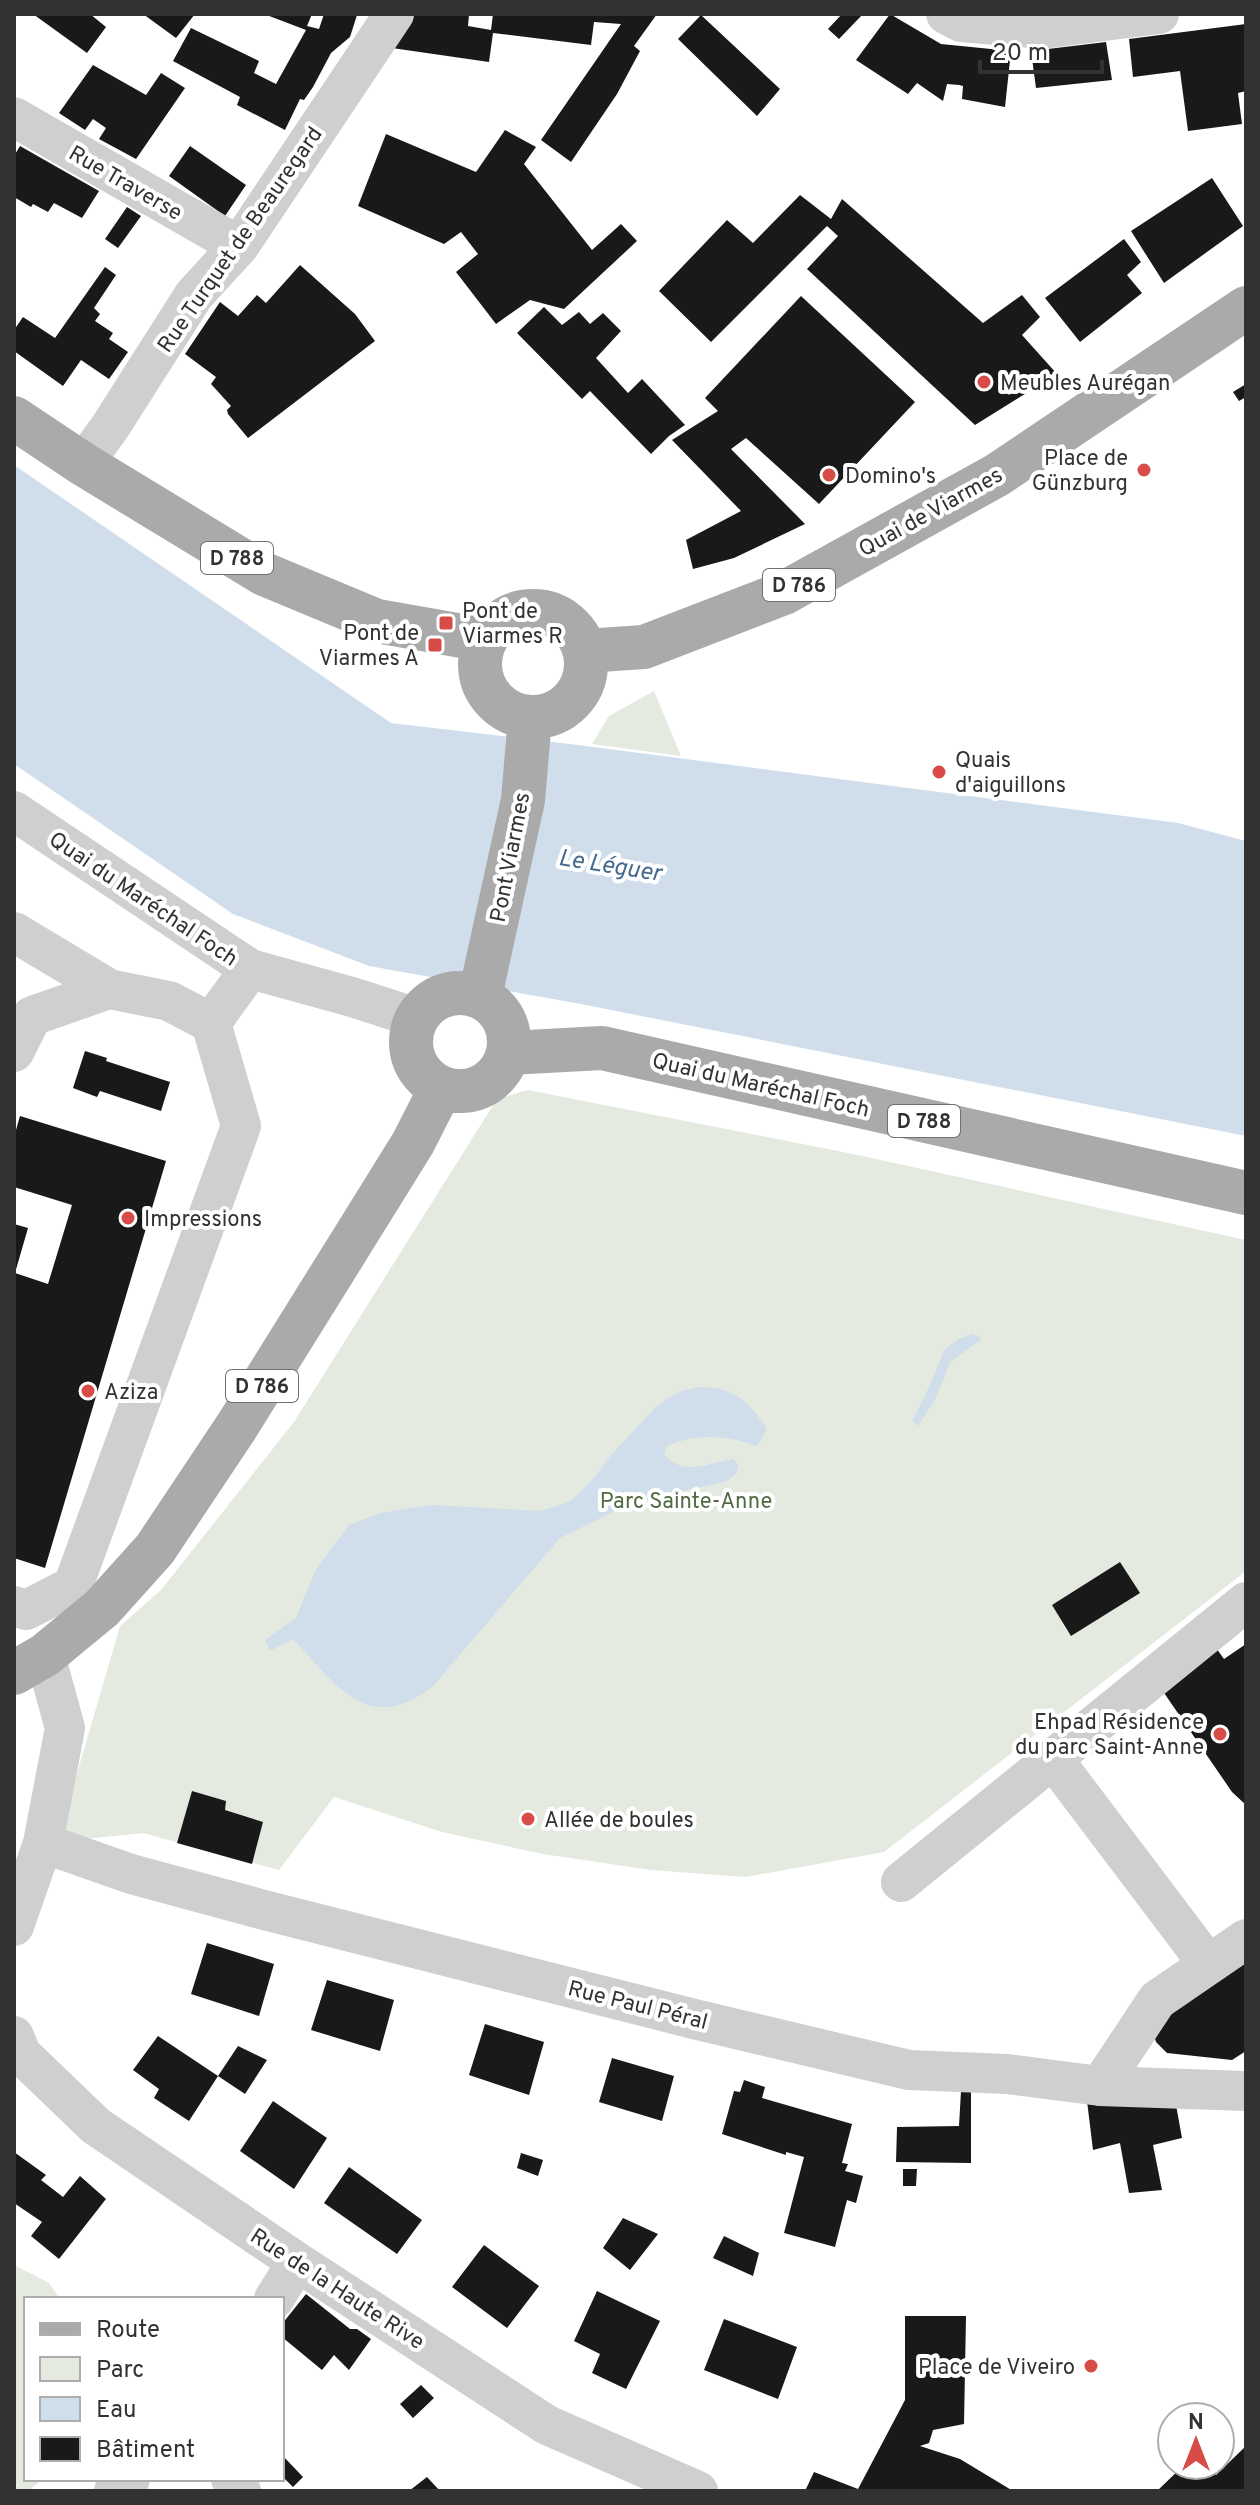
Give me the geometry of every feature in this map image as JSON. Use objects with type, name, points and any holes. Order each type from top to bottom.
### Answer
[{"type":"main road","name":"Quai de Viarmes","points":[[585,651],[644,647],[784,593],[997,475],[1246,308]]},
{"type":"main road","name":"D 788","points":[[14,418],[83,464],[264,574],[377,621],[485,640]]},
{"type":"main road","points":[[530,611],[548,613],[565,621],[578,634],[585,651],[587,668],[575,698],[562,710],[529,725],[490,697],[479,670],[485,640],[496,625],[511,615],[530,611]]},
{"type":"main road","name":"Pont Viarmes","points":[[480,992],[523,800],[529,725]]},
{"type":"main road","points":[[480,992],[505,1019],[510,1035],[509,1053],[491,1081],[475,1089],[458,1091],[441,1088],[418,1067],[412,1051],[411,1034],[417,1018],[430,1002],[446,994],[480,992]]},
{"type":"main road","name":"Quai du Maréchal Foch","points":[[509,1053],[602,1048],[1246,1193]]},
{"type":"main road","name":"D 786","points":[[29,1664],[102,1608],[155,1549],[237,1426],[346,1251],[413,1143],[441,1088]]},
{"type":"street","name":"Rue Turquet de Beauregard","points":[[83,464],[194,295],[239,246],[394,14]]},
{"type":"street","points":[[946,14],[961,22],[1042,29],[1159,14]]},
{"type":"street","name":"Rue Traverse","points":[[14,117],[239,246]]},
{"type":"street","name":"Quai du Maréchal Foch","points":[[14,811],[250,969],[417,1018]]},
{"type":"street","points":[[14,932],[109,989],[169,1001],[211,1023],[241,1126],[73,1586],[26,1610],[14,1606]]},
{"type":"street","points":[[211,1023],[250,969]]},
{"type":"street","points":[[14,1052],[32,1016],[109,989]]},
{"type":"street","points":[[901,1882],[1246,1602]]},
{"type":"street","points":[[14,1926],[43,1843],[65,1728],[29,1664]]},
{"type":"street","points":[[1053,1759],[1208,1964]]},
{"type":"street","name":"Rue Paul Péral","points":[[43,1843],[131,1874],[264,1910],[909,2070],[1007,2074],[1100,2086],[1246,2091]]},
{"type":"street","points":[[1100,2086],[1157,2000],[1246,1939]]},
{"type":"street","name":"Rue de la Haute Rive","points":[[14,2036],[21,2054],[96,2126],[297,2262],[547,2425],[698,2491]]},
{"type":"street","points":[[275,2297],[297,2262]]},
{"type":"green space","points":[[654,691],[681,756],[592,744],[609,716]]},
{"type":"green space","name":"Parc Sainte-Anne","points":[[528,1090],[853,1154],[1246,1240],[1246,1571],[884,1852],[745,1877],[651,1870],[543,1854],[442,1832],[334,1797],[279,1870],[143,1833],[57,1842],[120,1626],[161,1590],[294,1422],[497,1099]]},
{"type":"green space","points":[[14,2265],[49,2283],[59,2297],[24,2297],[24,2481],[40,2481],[28,2491],[14,2491]]},
{"type":"water","name":"Le Léguer","points":[[14,465],[391,723],[1178,823],[1246,841],[1246,1136],[581,1004],[369,966],[233,914],[14,764]]},
{"type":"water","points":[[973,1334],[982,1339],[950,1362],[936,1398],[918,1426],[912,1421],[945,1349]]},
{"type":"water","points":[[698,1387],[721,1389],[739,1397],[767,1429],[757,1446],[723,1438],[700,1437],[667,1446],[664,1454],[671,1461],[687,1467],[733,1459],[738,1464],[734,1476],[723,1482],[657,1497],[615,1511],[560,1538],[433,1686],[410,1701],[390,1707],[372,1706],[355,1699],[340,1688],[293,1639],[270,1651],[265,1640],[296,1618],[316,1569],[349,1525],[380,1513],[431,1505],[540,1511],[564,1504],[593,1479],[656,1407],[678,1392]]},
{"type":"building","points":[[33,14],[90,14],[106,27],[87,53]]},
{"type":"building","points":[[143,14],[195,14],[176,38]]},
{"type":"building","points":[[264,14],[312,14],[307,26],[319,29],[324,14],[357,15],[350,37],[331,53],[313,87],[304,100],[300,99],[285,130],[237,105],[240,97],[173,61],[191,28],[259,61],[254,73],[276,84],[306,30]]},
{"type":"building","points":[[409,14],[465,14],[469,15],[468,26],[491,30],[493,14],[657,14],[634,46],[640,51],[617,94],[571,162],[541,140],[621,24],[594,22],[591,45],[493,33],[489,62],[385,47]]},
{"type":"building","points":[[842,14],[863,14],[839,39],[828,29]]},
{"type":"building","points":[[890,14],[941,44],[1011,51],[1005,107],[962,99],[963,86],[959,85],[947,84],[943,101],[917,83],[908,94],[856,60]]},
{"type":"building","points":[[701,15],[780,89],[757,116],[678,39]]},
{"type":"building","points":[[1246,24],[1246,91],[1238,93],[1242,124],[1188,131],[1180,71],[1133,77],[1129,39]]},
{"type":"building","points":[[1106,42],[1112,80],[1036,88],[1031,51]]},
{"type":"building","points":[[93,65],[146,95],[161,73],[185,88],[136,159],[99,139],[106,128],[93,119],[85,130],[59,113]]},
{"type":"building","points":[[505,130],[536,147],[524,164],[592,250],[621,224],[637,241],[564,309],[530,300],[496,324],[456,272],[478,254],[461,232],[444,244],[358,206],[386,134],[476,172]]},
{"type":"building","points":[[20,146],[99,191],[82,218],[54,203],[48,212],[14,197],[14,156]]},
{"type":"building","points":[[190,146],[246,185],[225,216],[169,176]]},
{"type":"building","points":[[1212,178],[1243,226],[1164,283],[1131,231]]},
{"type":"building","points":[[800,195],[831,219],[842,199],[983,323],[1022,295],[1040,317],[1022,335],[1057,374],[975,425],[807,269],[838,236],[827,226],[711,342],[659,291],[727,220],[753,243]]},
{"type":"building","points":[[127,207],[141,216],[118,248],[105,239]]},
{"type":"building","points":[[1124,239],[1141,262],[1127,275],[1142,293],[1080,342],[1045,298]]},
{"type":"building","points":[[300,265],[355,314],[375,341],[248,438],[228,414],[231,406],[211,384],[216,377],[185,354],[220,302],[238,316],[257,295],[266,303]]},
{"type":"building","points":[[105,267],[116,275],[94,308],[100,314],[95,321],[113,333],[109,339],[128,352],[109,379],[81,360],[63,386],[14,351],[14,330],[23,317],[55,338]]},
{"type":"building","points":[[801,296],[915,402],[819,504],[746,438],[731,449],[805,524],[734,558],[693,569],[686,540],[741,511],[672,440],[718,411],[705,398]]},
{"type":"building","points":[[544,307],[562,325],[579,312],[590,324],[603,313],[621,331],[596,358],[628,393],[642,379],[685,425],[651,454],[590,391],[582,399],[517,333]]},
{"type":"building","points":[[1246,384],[1246,397],[1239,401],[1233,392]]},
{"type":"building","points":[[85,1051],[170,1082],[161,1111],[100,1091],[97,1097],[73,1088]]},
{"type":"building","points":[[20,1116],[166,1161],[45,1568],[14,1558],[14,1224],[28,1228],[15,1273],[48,1284],[72,1205],[14,1187],[14,1137]]},
{"type":"building","points":[[1120,1562],[1140,1593],[1071,1636],[1052,1605]]},
{"type":"building","name":"Ehpad Résidence du parc Saint-Anne","points":[[1246,1644],[1246,1805],[1232,1792],[1160,1687],[1214,1645],[1224,1659]]},
{"type":"building","points":[[192,1791],[226,1801],[225,1810],[263,1822],[252,1864],[177,1843]]},
{"type":"building","points":[[207,1943],[274,1964],[259,2016],[191,1994]]},
{"type":"building","points":[[1246,1953],[1246,2051],[1232,2060],[1167,2053],[1156,2042],[1153,2032],[1155,2017]]},
{"type":"building","points":[[327,1980],[394,2000],[380,2051],[311,2030]]},
{"type":"building","points":[[485,2024],[544,2042],[529,2095],[469,2075]]},
{"type":"building","points":[[158,2036],[218,2076],[189,2121],[154,2098],[159,2089],[133,2070]]},
{"type":"building","points":[[238,2046],[267,2060],[245,2094],[218,2076]]},
{"type":"building","points":[[612,2058],[674,2076],[662,2121],[599,2102]]},
{"type":"building","points":[[744,2080],[765,2087],[762,2098],[852,2124],[842,2163],[848,2164],[845,2171],[863,2176],[856,2203],[847,2200],[835,2247],[784,2233],[804,2157],[786,2152],[786,2155],[722,2134],[734,2091],[740,2092]]},
{"type":"building","points":[[961,2091],[971,2092],[971,2163],[896,2162],[897,2127],[959,2126]]},
{"type":"building","points":[[273,2101],[327,2138],[294,2189],[240,2151]]},
{"type":"building","points":[[1087,2101],[1176,2105],[1182,2138],[1153,2145],[1162,2190],[1129,2193],[1120,2143],[1093,2150]]},
{"type":"building","points":[[14,2152],[46,2175],[41,2180],[63,2197],[80,2176],[106,2199],[59,2259],[31,2236],[42,2222],[14,2203]]},
{"type":"building","points":[[521,2153],[543,2160],[538,2176],[517,2168]]},
{"type":"building","points":[[349,2167],[422,2220],[397,2254],[324,2203]]},
{"type":"building","points":[[903,2169],[917,2169],[916,2186],[903,2186]]},
{"type":"building","points":[[623,2218],[658,2234],[630,2270],[603,2248]]},
{"type":"building","points":[[724,2236],[759,2253],[753,2276],[713,2258]]},
{"type":"building","points":[[484,2245],[539,2286],[507,2328],[452,2287]]},
{"type":"building","points":[[597,2291],[660,2321],[626,2389],[592,2373],[600,2354],[574,2341]]},
{"type":"building","points":[[306,2294],[350,2329],[357,2329],[371,2339],[349,2370],[334,2355],[322,2370],[284,2339],[284,2322]]},
{"type":"building","points":[[905,2316],[966,2316],[964,2424],[933,2430],[929,2443],[920,2446],[960,2459],[1013,2491],[805,2491],[814,2472],[858,2489],[905,2400]]},
{"type":"building","points":[[724,2319],[797,2347],[778,2399],[704,2370]]},
{"type":"building","points":[[421,2385],[434,2398],[413,2418],[400,2404]]},
{"type":"building","points":[[1246,2446],[1246,2491],[1157,2491],[1167,2481],[1236,2481],[1236,2456]]},
{"type":"building","points":[[284,2457],[303,2477],[293,2487],[284,2478]]},
{"type":"building","points":[[427,2477],[440,2491],[409,2491]]},
{"type":"place","name":"Meubles Aurégan","points":[[984,382]]},
{"type":"place","name":"Place de Günzburg","points":[[1144,470]]},
{"type":"place","name":"Domino's","points":[[829,475]]},
{"type":"place","name":"Pont de Viarmes R","points":[[446,623]]},
{"type":"place","name":"Pont de Viarmes A","points":[[435,645]]},
{"type":"place","name":"Quais d'aiguillons","points":[[939,772]]},
{"type":"place","name":"Impressions","points":[[128,1218]]},
{"type":"place","name":"Aziza","points":[[88,1391]]},
{"type":"place","name":"Ehpad Résidence du parc Saint-Anne","points":[[1220,1734]]},
{"type":"place","name":"Allée de boules","points":[[528,1819]]},
{"type":"place","name":"Place de Viveiro","points":[[1091,2366]]}]
